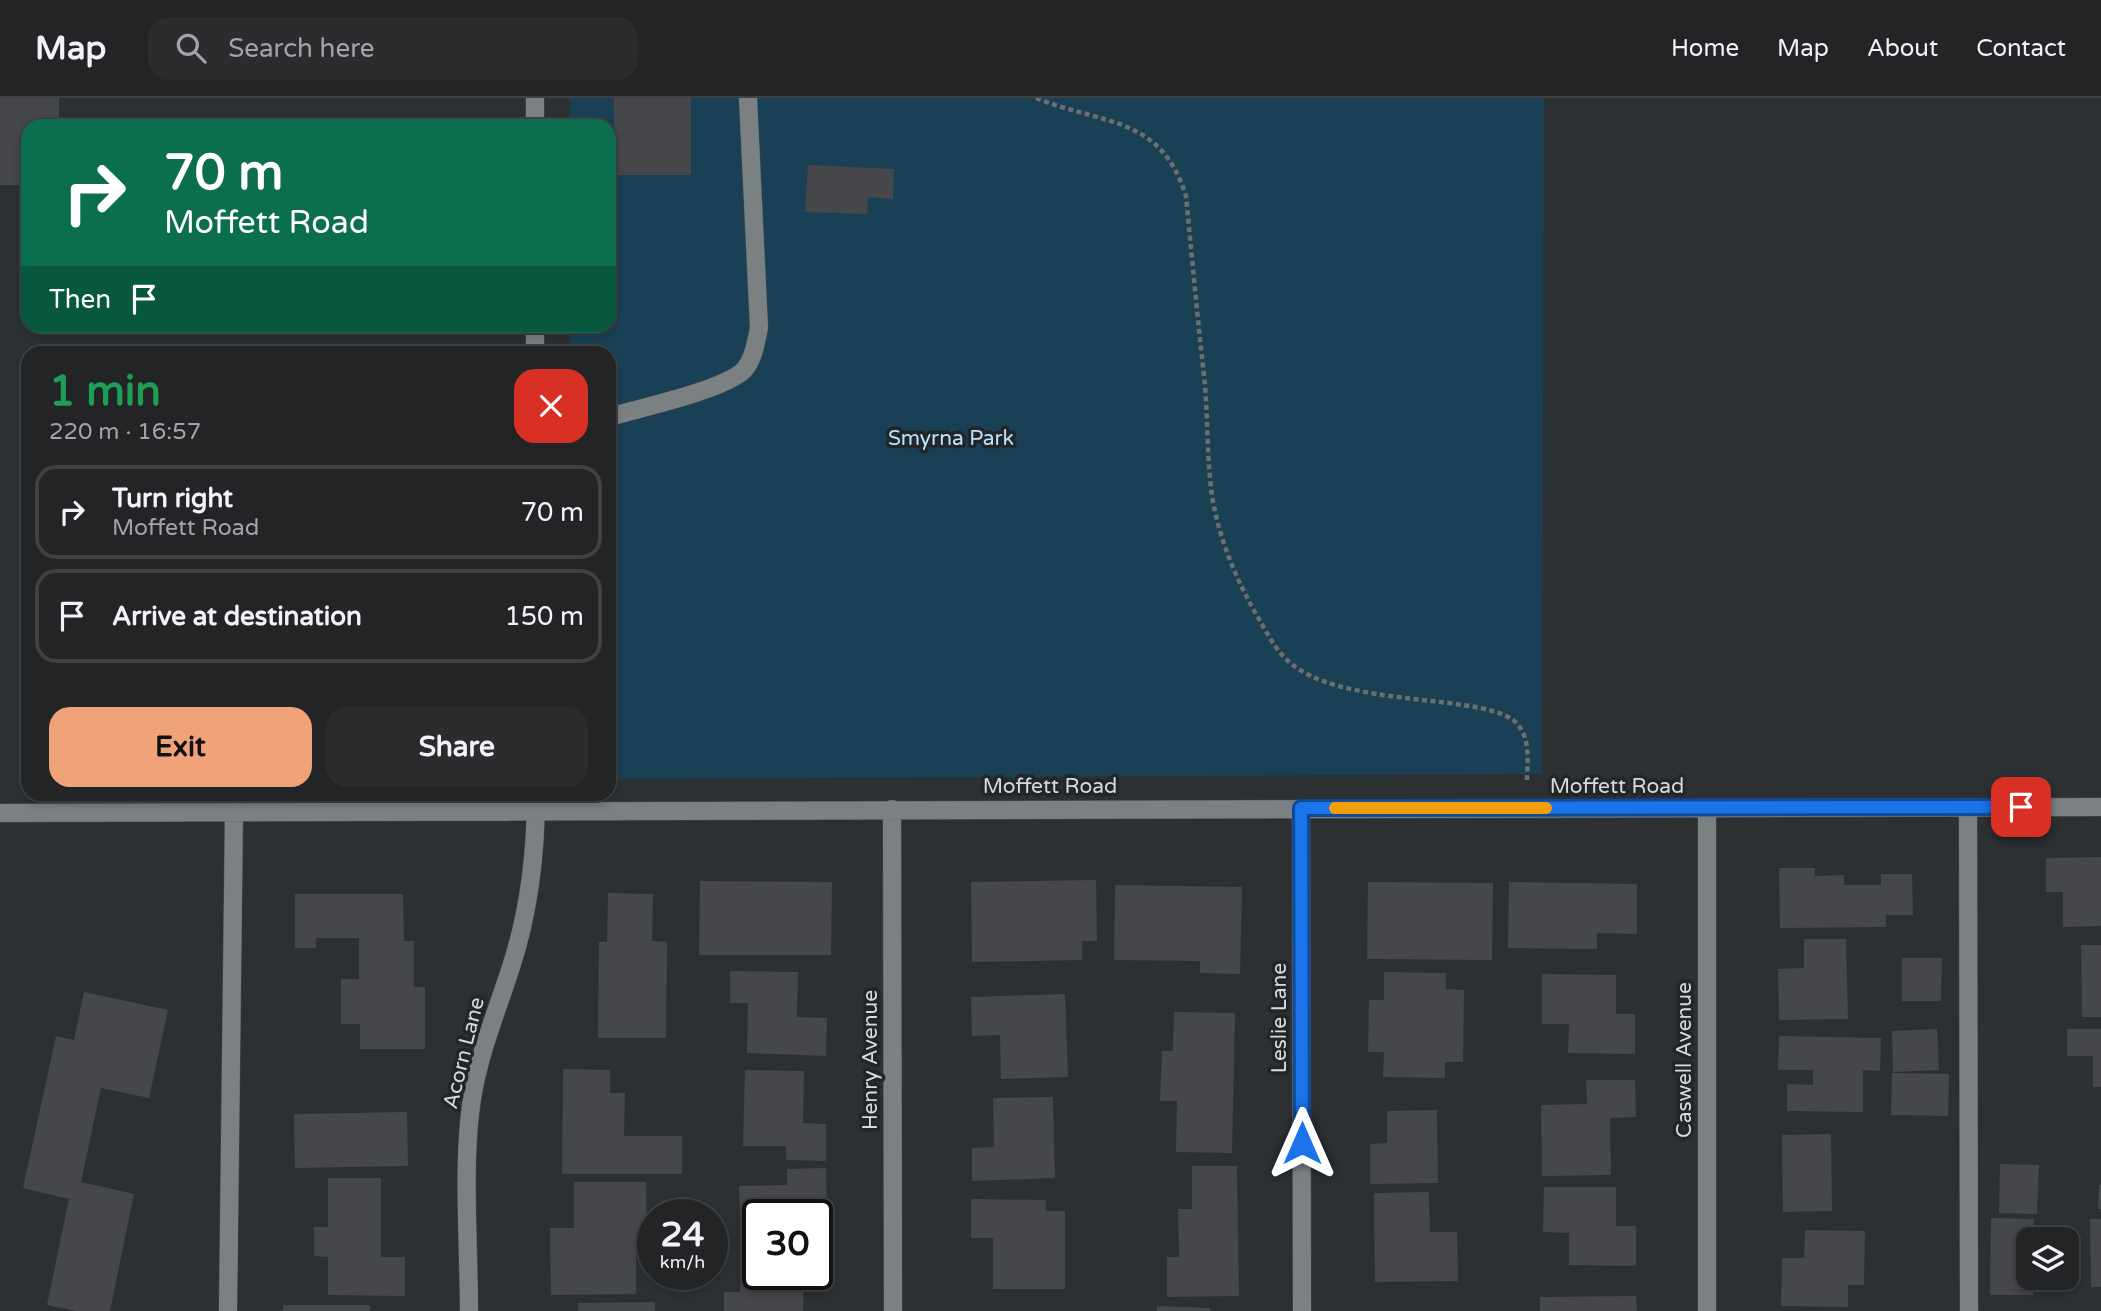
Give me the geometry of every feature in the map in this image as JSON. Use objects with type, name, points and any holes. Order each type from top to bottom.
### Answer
[{"type":"street","points":[[535,98],[535,119]]},
{"type":"street","points":[[616,415],[725,383],[745,369],[753,354],[759,328],[748,98]]},
{"type":"street","name":"Moffett Road","points":[[0,813],[234,812],[536,803],[892,809],[2101,807]]},
{"type":"street","name":"Acorn Lane","points":[[469,1311],[469,1135],[472,1099],[486,1038],[512,965],[527,903],[536,803]]},
{"type":"street","points":[[1968,807],[1969,1311]]},
{"type":"street","name":"Leslie Lane","points":[[1301,808],[1302,1311]]},
{"type":"street","name":"Caswell Avenue","points":[[1707,808],[1707,1311]]},
{"type":"street","name":"Henry Avenue","points":[[892,809],[894,1311]]},
{"type":"street","points":[[228,1311],[234,812]]},
{"type":"path","points":[[1036,98],[1133,127],[1165,151],[1179,171],[1186,195],[1210,440],[1212,495],[1237,580],[1272,642],[1286,659],[1304,673],[1334,685],[1388,697],[1474,707],[1504,715],[1519,724],[1526,741],[1527,808]]},
{"type":"green space","name":"Smyrna Park","points":[[570,98],[1544,98],[1542,774],[616,779],[616,346],[570,346],[570,333],[616,333],[616,119],[570,119]]},
{"type":"building","points":[[0,98],[59,98],[59,119],[21,119],[21,185],[0,185]]},
{"type":"building","points":[[614,98],[691,98],[691,175],[616,175]]},
{"type":"building","points":[[808,165],[894,169],[893,199],[868,197],[867,214],[805,212]]},
{"type":"building","points":[[2101,857],[2101,926],[2063,927],[2063,892],[2046,892],[2046,858]]},
{"type":"building","points":[[1779,868],[1815,868],[1815,876],[1844,875],[1844,885],[1881,885],[1881,874],[1912,874],[1913,915],[1886,915],[1886,927],[1780,928]]},
{"type":"building","points":[[1096,880],[1097,941],[1082,941],[1082,960],[972,962],[971,882]]},
{"type":"building","points":[[700,881],[832,882],[831,955],[699,955]]},
{"type":"building","points":[[1368,882],[1493,883],[1492,960],[1367,959]]},
{"type":"building","points":[[1509,882],[1637,884],[1637,934],[1597,933],[1597,949],[1508,948]]},
{"type":"building","points":[[1115,885],[1242,887],[1240,974],[1200,973],[1200,961],[1114,960]]},
{"type":"building","points":[[608,893],[653,894],[652,941],[667,942],[666,1038],[598,1038],[599,942],[607,942]]},
{"type":"building","points":[[295,894],[403,894],[404,941],[414,941],[414,987],[425,987],[425,1049],[360,1049],[360,1024],[341,1024],[341,979],[359,979],[359,938],[316,938],[316,948],[295,948]]},
{"type":"building","points":[[1804,939],[1846,939],[1848,1019],[1779,1020],[1778,969],[1804,968]]},
{"type":"building","points":[[2081,945],[2101,945],[2101,1017],[2082,1017]]},
{"type":"building","points":[[1902,958],[1942,958],[1941,1001],[1902,1001]]},
{"type":"building","points":[[730,971],[798,972],[797,1017],[827,1018],[826,1056],[747,1053],[748,1003],[730,1003]]},
{"type":"building","points":[[1384,972],[1446,973],[1446,989],[1464,990],[1463,1062],[1445,1062],[1445,1078],[1383,1077],[1384,1052],[1368,1052],[1369,1000],[1384,1000]]},
{"type":"building","points":[[1542,974],[1616,975],[1616,1014],[1635,1014],[1635,1054],[1568,1053],[1569,1024],[1542,1024]]},
{"type":"building","points":[[84,992],[168,1010],[149,1098],[101,1088],[81,1182],[134,1194],[110,1311],[76,1311],[47,1305],[69,1199],[23,1188],[56,1036],[74,1040]]},
{"type":"building","points":[[1065,994],[1068,1077],[1001,1079],[1000,1035],[972,1036],[971,997]]},
{"type":"building","points":[[1174,1012],[1235,1013],[1232,1153],[1176,1152],[1177,1101],[1160,1101],[1162,1051],[1173,1051]]},
{"type":"building","points":[[1937,1029],[1939,1070],[1893,1072],[1892,1031]]},
{"type":"building","points":[[2067,1029],[2101,1029],[2101,1087],[2093,1087],[2093,1056],[2067,1056]]},
{"type":"building","points":[[1779,1036],[1881,1038],[1880,1071],[1863,1070],[1863,1112],[1787,1111],[1787,1084],[1813,1085],[1813,1070],[1778,1070]]},
{"type":"building","points":[[563,1069],[610,1070],[610,1093],[625,1093],[624,1136],[682,1136],[682,1174],[562,1174]]},
{"type":"building","points":[[745,1070],[804,1071],[803,1123],[826,1124],[826,1161],[786,1160],[786,1146],[743,1146]]},
{"type":"building","points":[[1892,1073],[1949,1074],[1948,1116],[1891,1115]]},
{"type":"building","points":[[1586,1080],[1635,1080],[1636,1117],[1610,1118],[1611,1175],[1542,1176],[1541,1105],[1587,1104]]},
{"type":"building","points":[[1053,1097],[1055,1178],[972,1181],[972,1148],[994,1147],[993,1098]]},
{"type":"building","points":[[1437,1110],[1438,1183],[1370,1184],[1370,1144],[1387,1143],[1387,1111]]},
{"type":"building","points":[[407,1112],[408,1166],[295,1168],[294,1114]]},
{"type":"building","points":[[1831,1134],[1832,1211],[1783,1212],[1782,1135]]},
{"type":"building","points":[[2000,1164],[2039,1165],[2037,1214],[1999,1213]]},
{"type":"building","points":[[1192,1166],[1237,1166],[1239,1296],[1167,1297],[1167,1257],[1179,1257],[1178,1209],[1192,1209]]},
{"type":"building","points":[[826,1168],[827,1199],[742,1199],[741,1258],[739,1186],[787,1185],[787,1169]]},
{"type":"building","points":[[328,1178],[381,1178],[381,1257],[405,1257],[405,1296],[328,1295],[328,1257],[314,1256],[314,1227],[328,1227]]},
{"type":"building","points":[[574,1182],[646,1182],[646,1199],[637,1199],[636,1294],[551,1295],[550,1228],[574,1228]]},
{"type":"building","points":[[2101,1185],[2101,1209],[2098,1209]]},
{"type":"building","points":[[1544,1187],[1616,1187],[1616,1226],[1636,1226],[1636,1266],[1569,1265],[1569,1233],[1543,1232]]},
{"type":"building","points":[[1429,1192],[1430,1232],[1457,1232],[1458,1281],[1375,1282],[1374,1193]]},
{"type":"building","points":[[971,1199],[1046,1200],[1046,1211],[1065,1211],[1065,1289],[993,1289],[993,1238],[971,1238]]},
{"type":"building","points":[[1991,1218],[2034,1219],[2034,1227],[2016,1227],[2016,1290],[2033,1290],[2033,1295],[1990,1295]]},
{"type":"building","points":[[2090,1219],[2101,1219],[2101,1287],[2091,1287]]},
{"type":"building","points":[[1805,1230],[1865,1231],[1864,1285],[1848,1285],[1848,1307],[1781,1306],[1782,1258],[1804,1258]]},
{"type":"building","points":[[741,1266],[742,1290],[804,1290],[803,1311],[724,1311],[724,1292],[740,1292]]},
{"type":"building","points":[[1636,1296],[1637,1311],[1540,1311],[1540,1297]]},
{"type":"building","points":[[655,1302],[655,1311],[578,1311],[578,1303]]},
{"type":"building","points":[[283,1305],[370,1305],[370,1311],[283,1311]]},
{"type":"building","points":[[1157,1306],[1210,1308],[1210,1311],[1157,1311]]},
{"type":"slow traffic","points":[[1335,808],[1546,808]]},
{"type":"route","points":[[1302,1143],[1301,808],[2021,807]]}]
